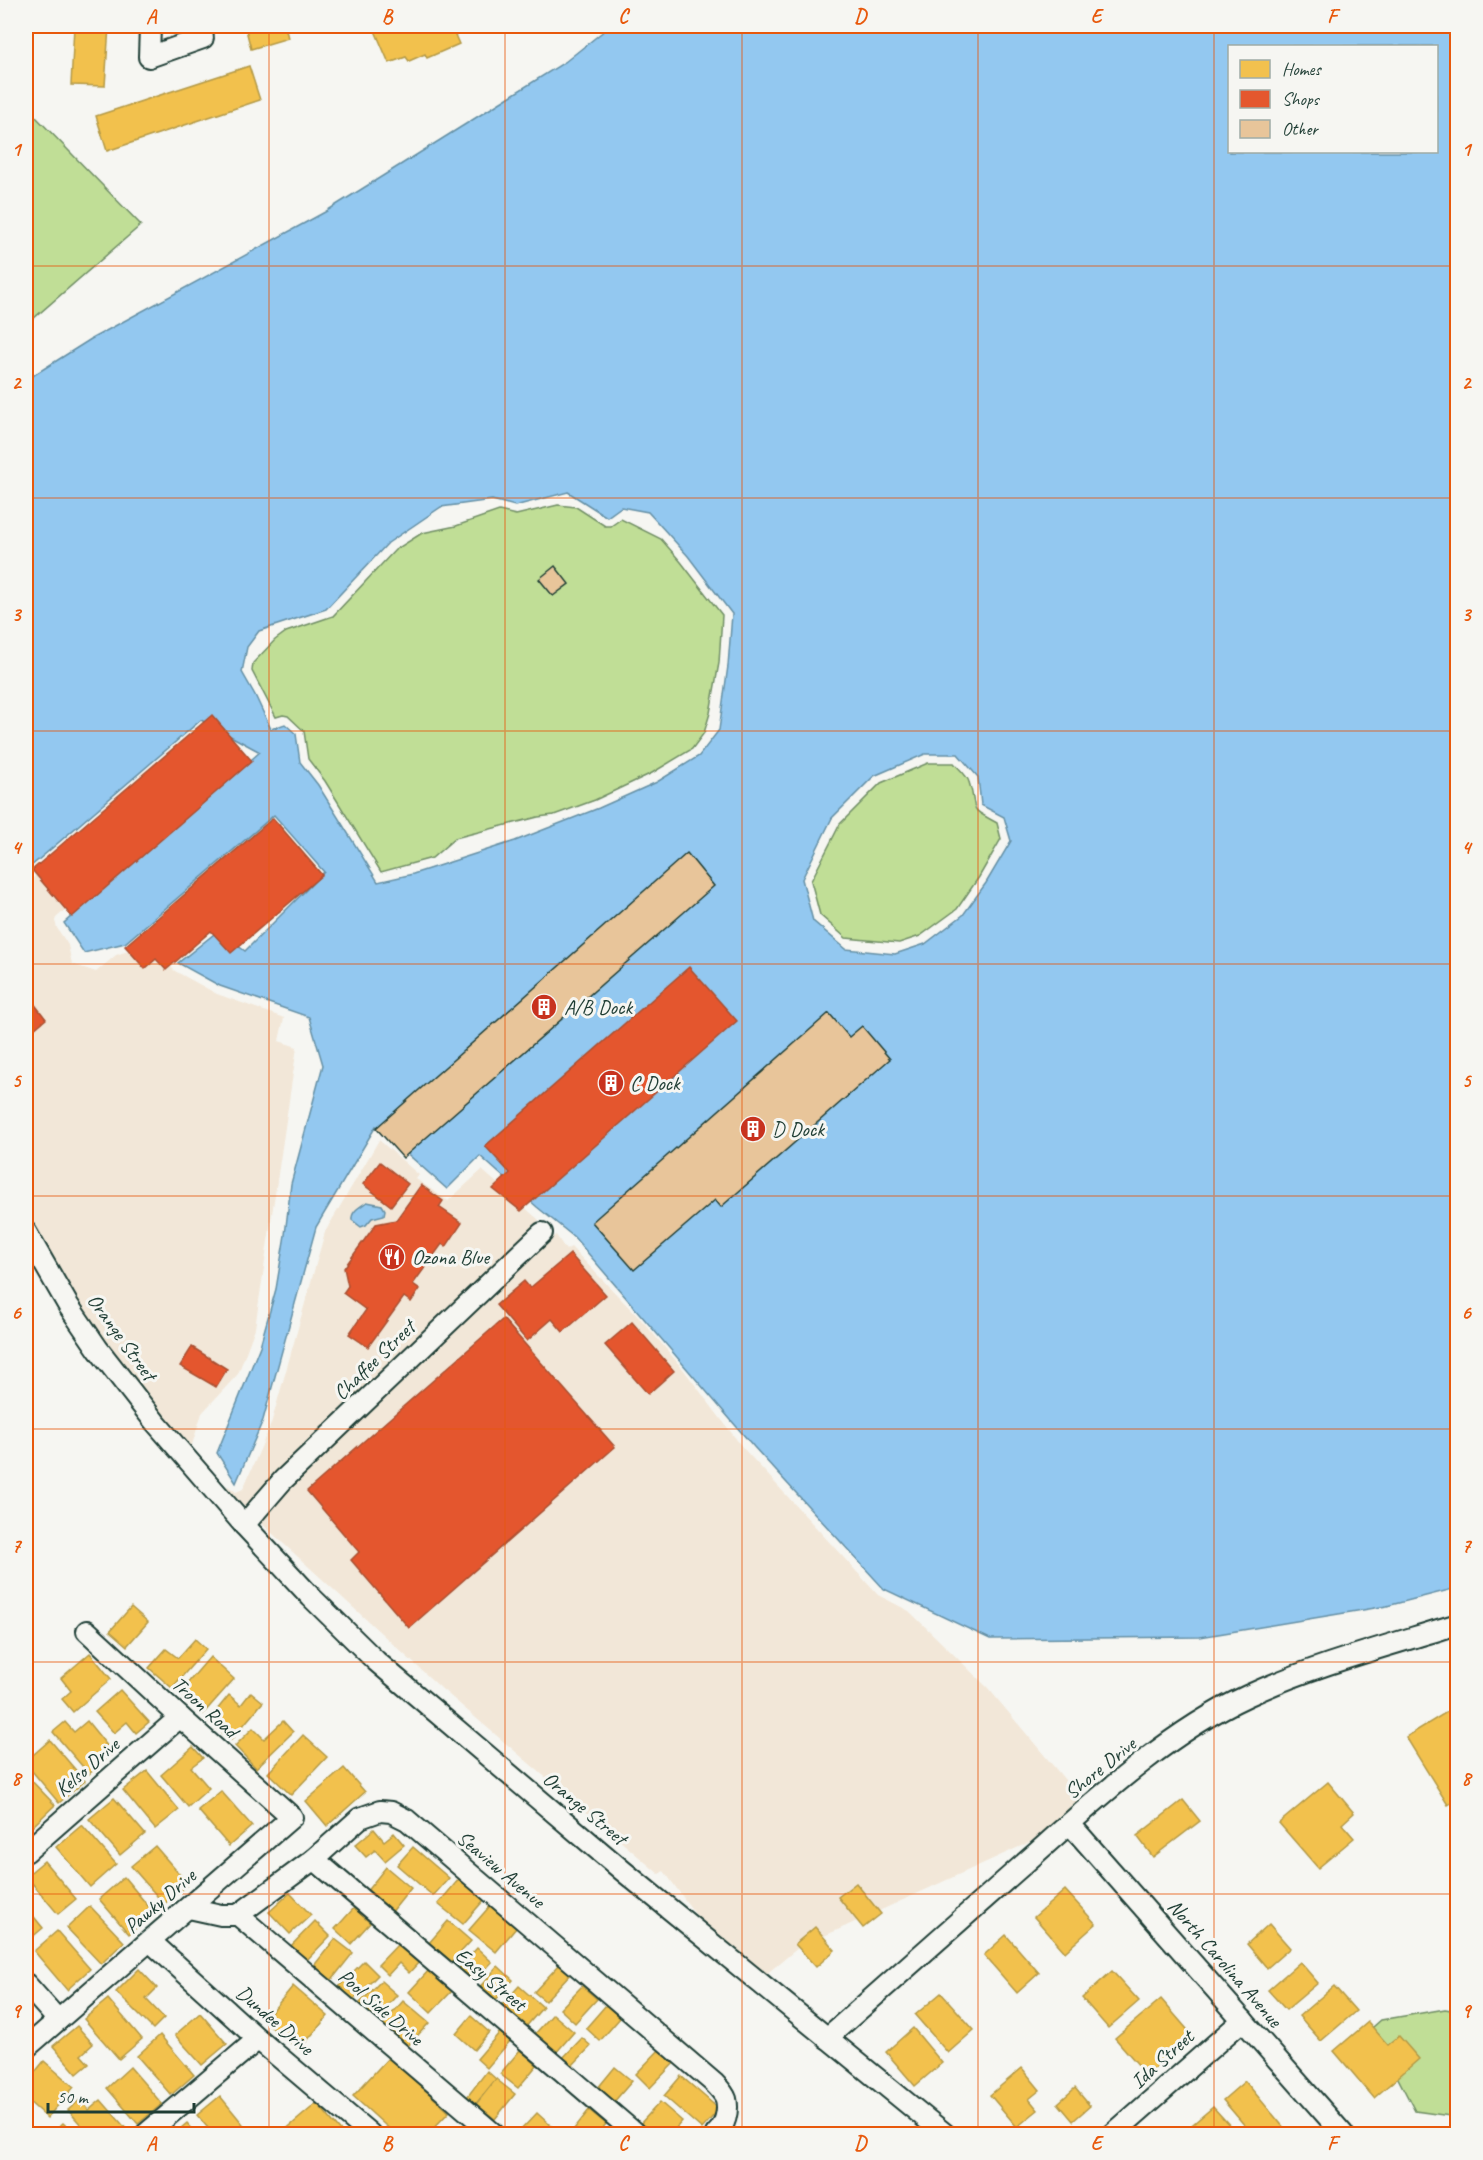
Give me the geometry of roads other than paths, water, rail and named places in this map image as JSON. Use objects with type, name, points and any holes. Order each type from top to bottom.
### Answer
[{"type":"street","points":[[150,26],[149,57],[204,38],[200,26]]},
{"type":"street","name":"Orange Street","points":[[26,1232],[68,1305],[127,1387],[244,1525],[311,1597],[376,1661],[569,1826],[945,2134]]},
{"type":"street","name":"Chaffee Street","points":[[244,1525],[283,1480],[542,1233]]},
{"type":"street","name":"Shore Drive","points":[[827,2038],[1129,1773],[1183,1732],[1246,1696],[1313,1669],[1458,1624]]},
{"type":"street","name":"Troon Road","points":[[87,1630],[292,1817]]},
{"type":"street","name":"Kelso Drive","points":[[26,1852],[180,1717]]},
{"type":"street","name":"Seaview Avenue","points":[[238,1915],[314,1859],[360,1818],[380,1810],[391,1812],[407,1820],[714,2083],[725,2097],[726,2115],[722,2129],[716,2134]]},
{"type":"street","name":"Pawky Drive","points":[[58,2020],[292,1817]]},
{"type":"street","name":"North Carolina Avenue","points":[[1070,1824],[1343,2134]]},
{"type":"street","name":"Easy Street","points":[[314,1859],[636,2134]]},
{"type":"street","points":[[189,1908],[221,1916],[238,1915]]},
{"type":"street","name":"Pool Side Drive","points":[[238,1915],[494,2134]]},
{"type":"street","name":"Dundee Drive","points":[[150,1941],[258,2039],[370,2134]]},
{"type":"street","points":[[26,1984],[58,2020],[26,2048]]},
{"type":"street","name":"Ida Street","points":[[1113,2134],[1243,2019]]},
{"type":"street","points":[[147,2134],[258,2039]]},
{"type":"water","points":[[610,26],[1457,26],[1457,1588],[1387,1606],[1200,1637],[990,1639],[884,1589],[754,1447],[574,1237],[480,1156],[447,1189],[376,1126],[316,1227],[263,1420],[236,1483],[217,1453],[260,1346],[276,1289],[291,1184],[323,1065],[309,1017],[220,986],[178,963],[218,931],[245,951],[324,872],[274,815],[125,943],[84,953],[64,923],[260,752],[201,720],[30,867],[26,864],[26,380],[91,339],[325,212],[565,62]],"holes":[[[568,492],[607,517],[621,507],[648,512],[688,556],[732,614],[728,666],[719,730],[699,756],[657,782],[599,808],[515,841],[413,874],[378,882],[318,785],[300,762],[296,734],[285,724],[271,729],[242,672],[247,647],[259,631],[326,609],[388,543],[441,507],[492,500],[515,506]],[[925,754],[958,754],[978,777],[981,805],[1004,817],[1011,841],[986,883],[963,915],[925,944],[895,954],[846,949],[813,921],[802,879],[832,818],[874,776]]]},
{"type":"water","points":[[367,1202],[382,1205],[385,1210],[384,1215],[372,1218],[361,1227],[352,1220],[352,1217],[356,1210]]},
{"type":"place","name":"A/B Dock","points":[[544,1007]]},
{"type":"place","name":"C Dock","points":[[611,1083]]},
{"type":"place","name":"D Dock","points":[[753,1129]]},
{"type":"place","name":"Ozona Blue","points":[[392,1257]]}]
